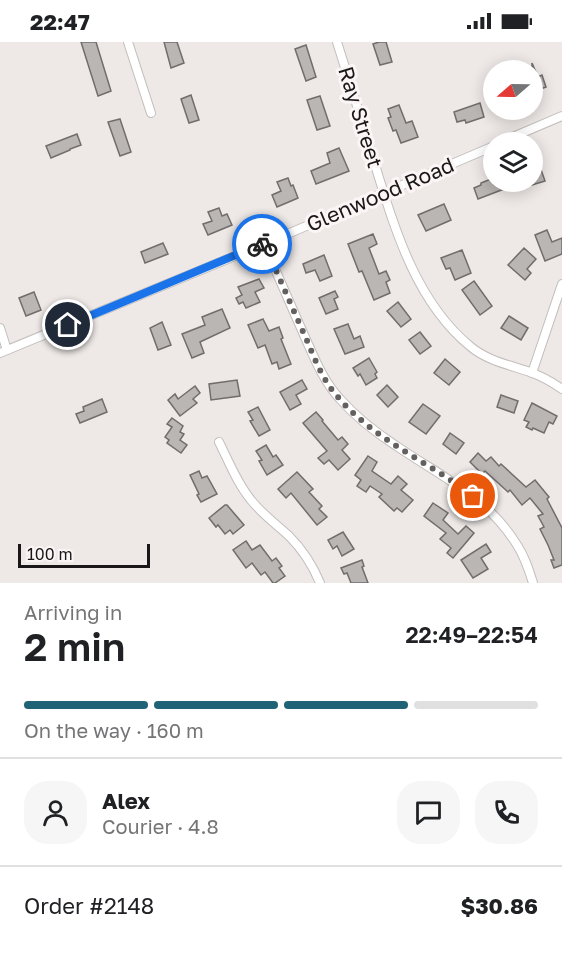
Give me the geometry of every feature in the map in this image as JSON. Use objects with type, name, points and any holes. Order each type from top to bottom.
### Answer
[{"type":"street","points":[[128,42],[151,113]]},
{"type":"street","name":"Ray Street","points":[[337,42],[384,193],[418,282],[445,321],[473,349],[532,373],[562,389]]},
{"type":"street","points":[[524,132],[562,116]]},
{"type":"street","name":"Glenwood Road","points":[[4,352],[483,151]]},
{"type":"street","points":[[264,244],[315,360],[338,397],[370,427],[483,504],[519,547],[533,583]]},
{"type":"street","points":[[532,373],[562,284]]},
{"type":"street","points":[[0,328],[4,352]]},
{"type":"street","points":[[219,442],[246,493],[265,515],[296,544],[320,583]]},
{"type":"building","points":[[81,42],[96,42],[111,91],[98,96]]},
{"type":"building","points":[[164,42],[177,42],[184,63],[171,68]]},
{"type":"building","points":[[386,42],[392,62],[380,65],[373,44]]},
{"type":"building","points":[[306,45],[316,77],[306,81],[295,49]]},
{"type":"building","points":[[191,95],[199,120],[189,123],[181,99]]},
{"type":"building","points":[[320,96],[330,126],[317,130],[307,100]]},
{"type":"building","points":[[480,103],[483,117],[466,123],[465,120],[457,122],[454,112]]},
{"type":"building","points":[[399,105],[406,123],[412,121],[418,137],[401,143],[388,118],[391,117],[388,109]]},
{"type":"building","points":[[120,119],[131,152],[120,156],[108,122]]},
{"type":"building","points":[[77,134],[81,145],[51,158],[46,146]]},
{"type":"building","points":[[339,148],[349,171],[316,184],[311,171],[330,163],[327,153]]},
{"type":"building","points":[[288,178],[298,198],[277,207],[272,195],[281,191],[277,182]]},
{"type":"building","points":[[483,182],[483,192],[496,192],[478,199],[474,188]]},
{"type":"building","points":[[444,204],[451,220],[426,231],[418,215]]},
{"type":"building","points":[[219,208],[222,216],[227,214],[232,225],[208,235],[203,224],[212,221],[208,212]]},
{"type":"building","points":[[547,230],[552,242],[562,238],[562,254],[545,261],[535,235]]},
{"type":"building","points":[[373,234],[377,244],[369,248],[379,274],[386,271],[390,280],[386,282],[390,293],[374,300],[362,271],[359,272],[348,244]]},
{"type":"building","points":[[163,243],[168,254],[145,263],[141,252]]},
{"type":"building","points":[[524,248],[536,259],[527,269],[531,273],[525,280],[508,265]]},
{"type":"building","points":[[462,250],[471,273],[455,280],[450,268],[446,269],[441,258]]},
{"type":"building","points":[[324,255],[332,276],[320,281],[315,270],[306,273],[303,264]]},
{"type":"building","points":[[259,279],[264,288],[255,292],[260,302],[246,308],[243,302],[239,304],[236,298],[242,295],[238,287]]},
{"type":"building","points":[[474,281],[492,306],[480,315],[462,290]]},
{"type":"building","points":[[335,291],[338,297],[334,299],[338,309],[326,314],[319,298]]},
{"type":"building","points":[[34,292],[41,310],[26,316],[19,298]]},
{"type":"building","points":[[398,302],[411,319],[401,327],[387,311]]},
{"type":"building","points":[[222,309],[230,328],[200,342],[204,353],[192,358],[182,334],[205,325],[202,317]]},
{"type":"building","points":[[509,316],[528,328],[521,340],[501,328]]},
{"type":"building","points":[[263,319],[269,331],[279,327],[291,364],[279,369],[277,362],[272,364],[265,345],[258,348],[248,325]]},
{"type":"building","points":[[162,322],[171,345],[158,350],[150,328]]},
{"type":"building","points":[[348,324],[354,339],[360,336],[364,347],[345,354],[334,329]]},
{"type":"building","points":[[420,332],[431,346],[420,354],[409,340]]},
{"type":"building","points":[[369,358],[377,372],[375,374],[377,378],[366,385],[360,374],[358,376],[353,368]]},
{"type":"building","points":[[445,359],[460,372],[449,385],[434,373]]},
{"type":"building","points":[[237,380],[240,396],[211,400],[209,384]]},
{"type":"building","points":[[302,380],[307,389],[296,395],[301,404],[290,410],[280,392]]},
{"type":"building","points":[[387,385],[398,397],[388,407],[377,395]]},
{"type":"building","points":[[195,386],[200,393],[193,399],[197,403],[180,416],[168,400],[175,394],[178,399]]},
{"type":"building","points":[[501,395],[518,401],[514,413],[497,407]]},
{"type":"building","points":[[102,399],[107,412],[80,423],[76,414],[84,411],[83,407]]},
{"type":"building","points":[[532,403],[557,416],[553,424],[549,422],[544,433],[526,427],[529,422],[524,420]]},
{"type":"building","points":[[423,404],[440,416],[426,434],[409,422]]},
{"type":"building","points":[[258,407],[270,430],[259,436],[250,421],[253,420],[248,412]]},
{"type":"building","points":[[316,412],[338,440],[342,437],[348,444],[342,450],[350,459],[338,470],[329,460],[324,464],[318,458],[327,451],[303,423]]},
{"type":"building","points":[[172,418],[183,426],[180,432],[184,434],[180,440],[187,445],[181,453],[167,443],[169,440],[165,437],[172,427],[167,424]]},
{"type":"building","points":[[450,433],[464,443],[456,454],[443,444]]},
{"type":"building","points":[[266,445],[273,457],[276,455],[283,465],[267,475],[256,451]]},
{"type":"building","points":[[478,453],[486,461],[491,457],[499,466],[501,464],[526,487],[535,480],[549,497],[547,499],[562,528],[562,565],[554,568],[551,560],[554,560],[540,529],[544,527],[538,516],[543,514],[530,498],[522,505],[510,490],[508,492],[485,471],[482,474],[470,462]]},
{"type":"building","points":[[368,456],[377,462],[372,471],[391,484],[398,476],[407,484],[401,490],[413,500],[402,512],[397,508],[394,511],[379,497],[382,494],[370,486],[366,492],[357,486],[361,480],[355,475]]},
{"type":"building","points":[[199,471],[202,478],[207,476],[217,494],[201,502],[190,475]]},
{"type":"building","points":[[297,472],[313,489],[309,492],[322,506],[319,509],[327,517],[317,525],[291,493],[286,498],[278,489]]},
{"type":"building","points":[[433,503],[448,513],[443,520],[458,534],[466,526],[474,533],[453,558],[447,553],[451,548],[440,539],[446,533],[424,516]]},
{"type":"building","points":[[225,505],[244,525],[233,534],[230,530],[225,534],[209,518]]},
{"type":"building","points":[[343,532],[354,549],[342,556],[337,546],[333,549],[328,540]]},
{"type":"building","points":[[246,541],[252,550],[260,545],[272,561],[276,558],[285,576],[273,583],[265,572],[261,575],[252,563],[246,568],[233,550]]},
{"type":"building","points":[[486,544],[491,552],[481,558],[488,569],[473,578],[461,560]]},
{"type":"building","points":[[362,560],[368,583],[351,583],[347,573],[344,574],[341,568]]},
{"type":"way so far","points":[[262,244],[264,244],[315,360],[338,397],[370,427],[473,496]]},
{"type":"route","points":[[68,325],[262,244]]}]
